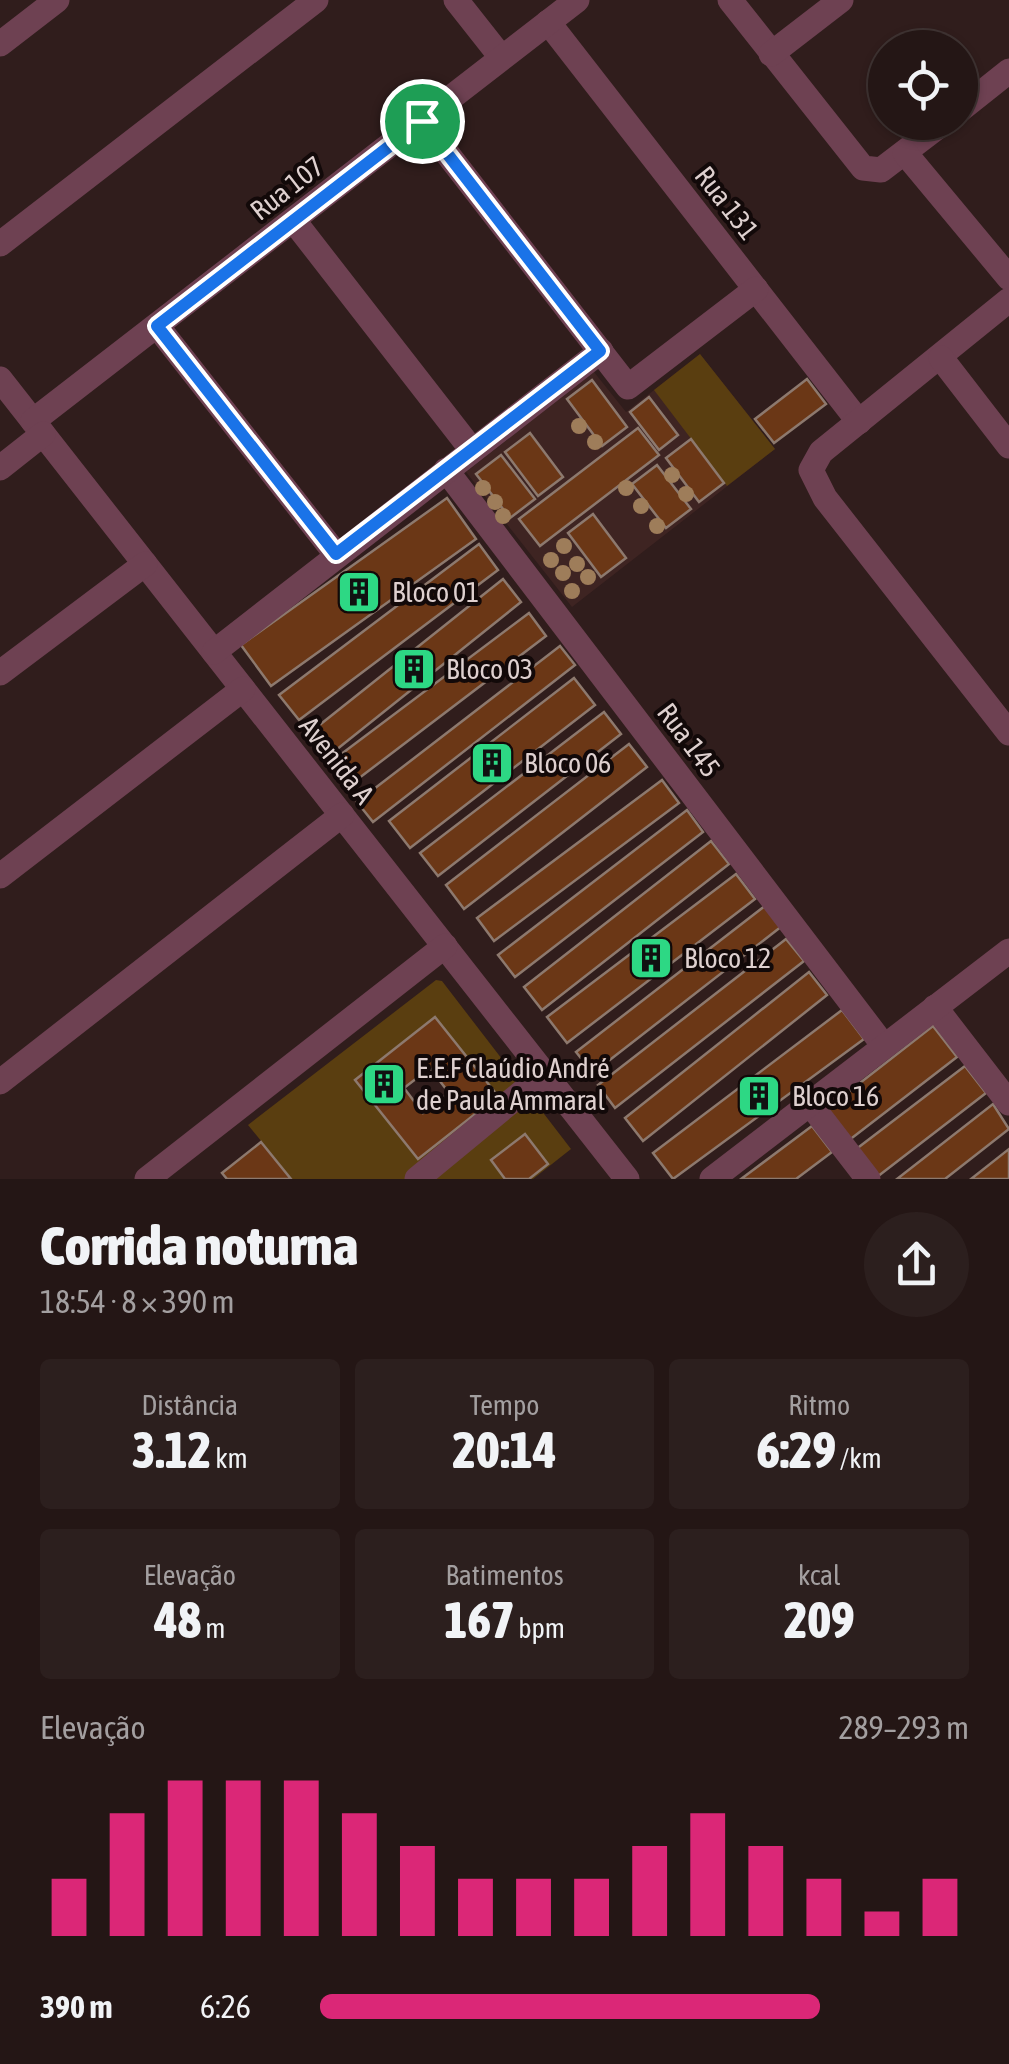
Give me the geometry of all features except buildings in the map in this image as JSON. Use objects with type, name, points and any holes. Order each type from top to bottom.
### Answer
[{"type":"street","points":[[0,44],[57,0]]},
{"type":"street","points":[[0,244],[316,0]]},
{"type":"street","points":[[456,0],[501,57]]},
{"type":"street","name":"Rua 107","points":[[0,468],[38,428],[157,326],[577,0]]},
{"type":"street","points":[[730,0],[863,168],[876,170],[921,140]]},
{"type":"street","points":[[772,54],[840,0]]},
{"type":"street","name":"Rua 131","points":[[548,22],[859,422]]},
{"type":"street","points":[[978,96],[1009,72]]},
{"type":"street","points":[[422,121],[628,387],[756,289]]},
{"type":"street","points":[[905,153],[1009,278]]},
{"type":"street","points":[[294,221],[472,450]]},
{"type":"street","points":[[1009,300],[814,461],[813,480],[1009,733]]},
{"type":"street","points":[[157,326],[336,554]]},
{"type":"street","points":[[214,652],[600,351]]},
{"type":"street","points":[[940,358],[1009,446]]},
{"type":"street","name":"Avenida A","points":[[0,379],[627,1179]]},
{"type":"street","name":"Rua 145","points":[[446,470],[884,1046]]},
{"type":"street","points":[[0,673],[145,564]]},
{"type":"street","points":[[0,876],[243,689]]},
{"type":"street","points":[[0,1082],[342,815]]},
{"type":"street","points":[[147,1179],[445,946]]},
{"type":"street","points":[[712,1179],[1009,950]]},
{"type":"street","points":[[935,1006],[1009,1104]]},
{"type":"street","points":[[417,1179],[544,1075]]},
{"type":"street","points":[[811,1105],[868,1179]]},
{"type":"shaded area","points":[[700,354],[775,449],[572,607],[466,472],[594,372],[626,412]]},
{"type":"shaded area","points":[[700,354],[775,449],[727,486],[654,390]]},
{"type":"shaded area","points":[[436,980],[442,981],[571,1149],[533,1179],[292,1179],[248,1125]],"holes":[[[435,1017],[498,1096],[419,1159],[355,1080]]]},
{"type":"place","name":"Bloco 01","points":[[359,592]]},
{"type":"place","name":"Bloco 03","points":[[414,669]]},
{"type":"place","name":"Bloco 06","points":[[492,763]]},
{"type":"place","name":"Bloco 12","points":[[651,958]]},
{"type":"place","name":"E.E.F Claúdio André de Paula Ammaral","points":[[384,1084]]},
{"type":"place","name":"Bloco 16","points":[[759,1096]]},
{"type":"route","points":[[422,121],[600,351],[336,554],[157,326],[422,121]]}]
